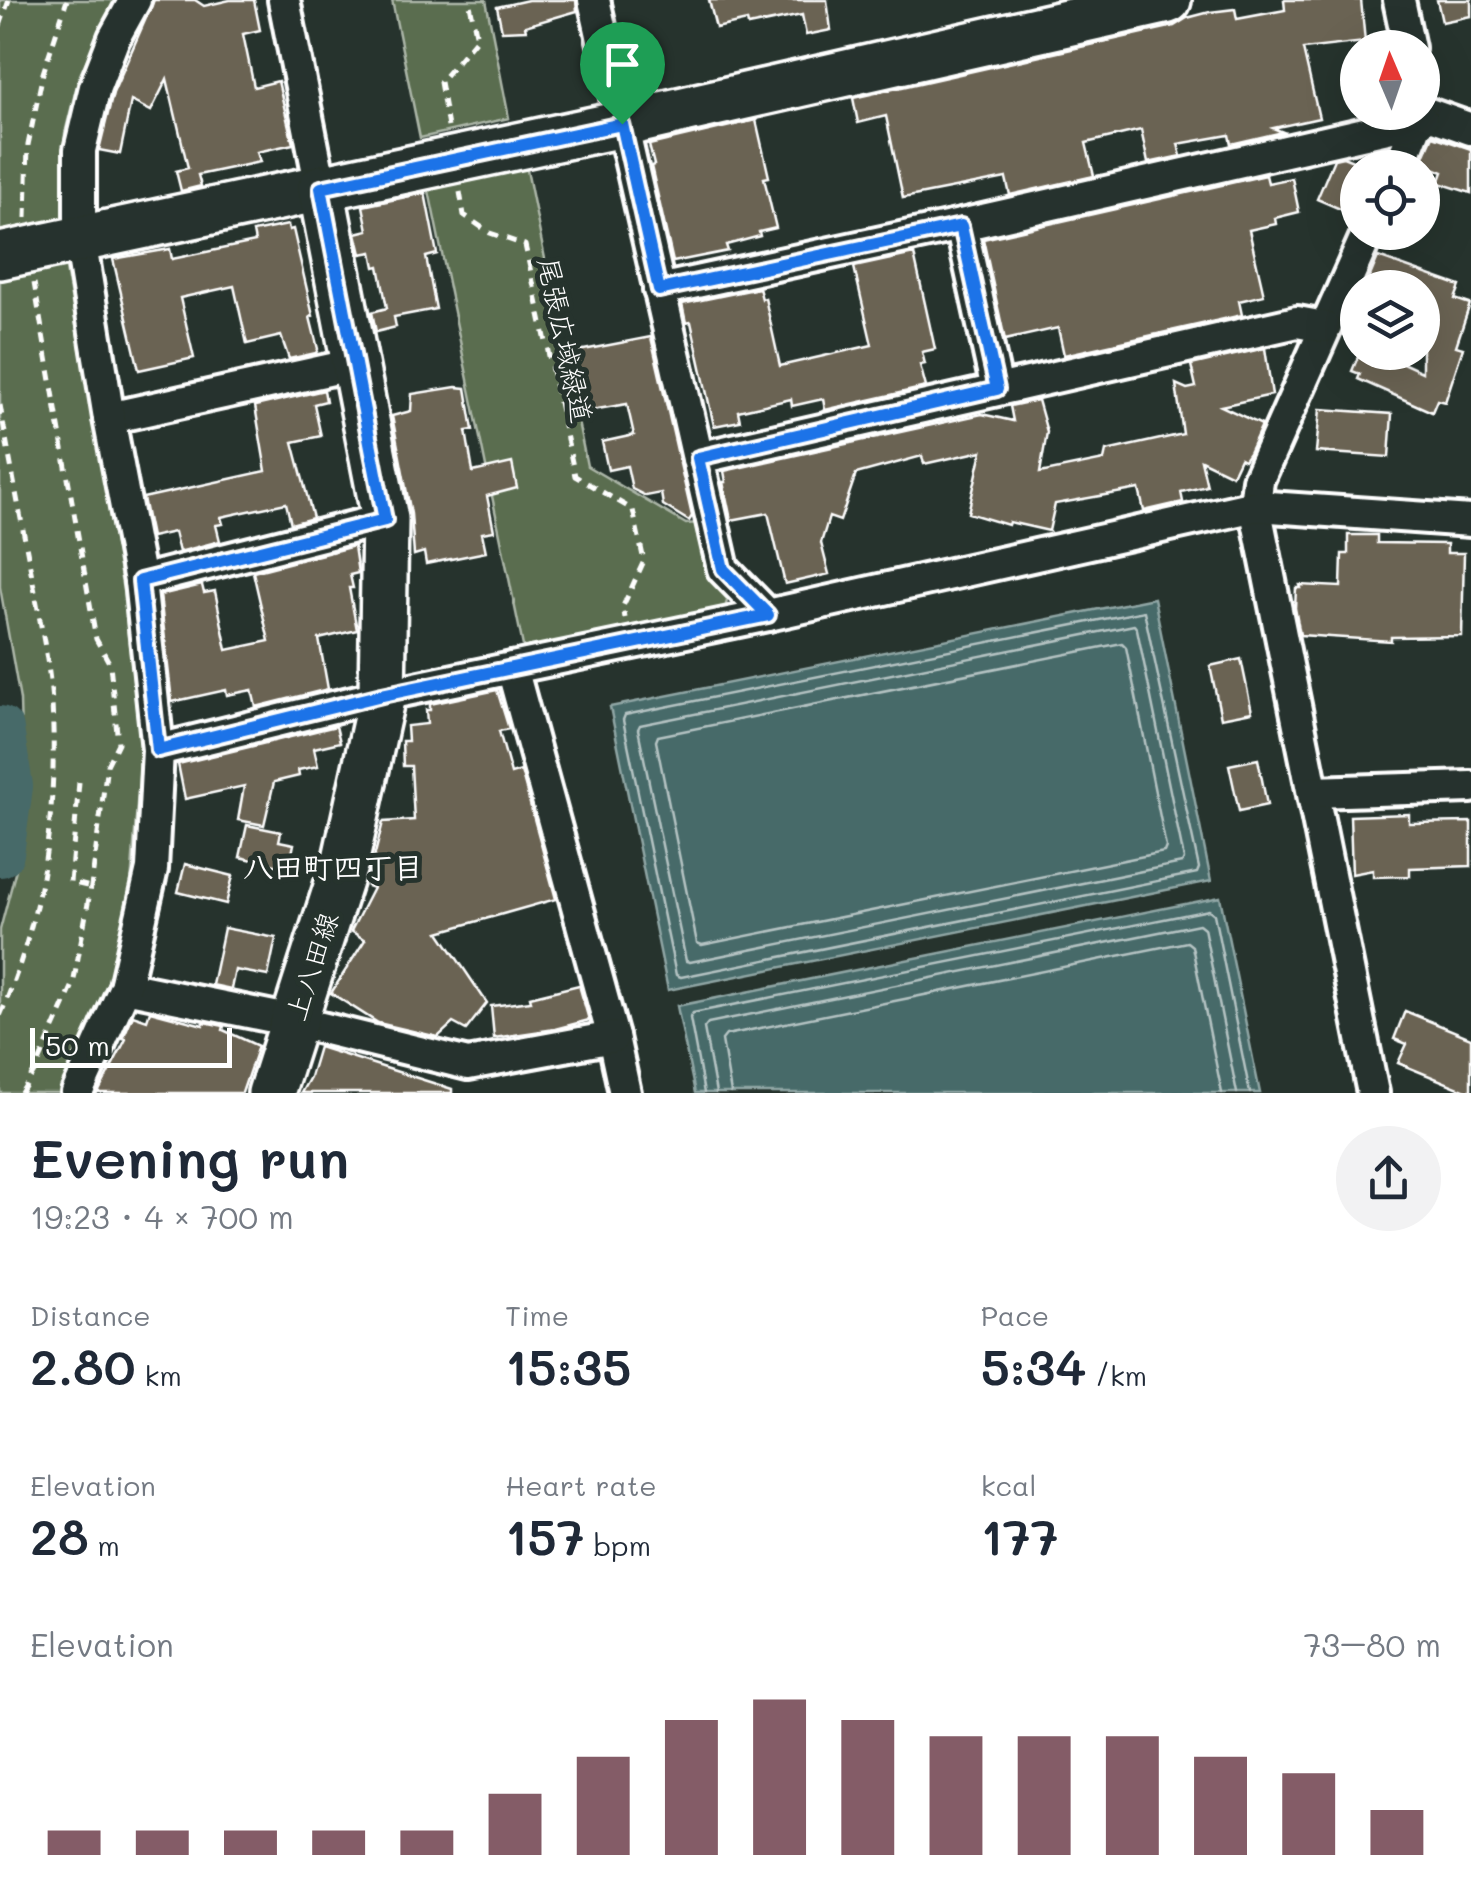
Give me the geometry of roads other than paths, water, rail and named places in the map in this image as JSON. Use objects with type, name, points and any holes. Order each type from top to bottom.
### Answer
[{"type":"street","points":[[76,1093],[125,988],[152,869],[158,750],[140,581],[80,239],[80,150],[95,87],[114,38],[135,0]]},
{"type":"street","points":[[284,0],[321,188]]},
{"type":"street","points":[[594,0],[723,569],[768,615]]},
{"type":"street","points":[[19,251],[622,124],[1168,0]]},
{"type":"street","points":[[1398,0],[1405,30]]},
{"type":"street","points":[[1440,120],[1471,129]]},
{"type":"street","points":[[659,290],[961,226],[1356,130]]},
{"type":"street","name":"上八田線","points":[[271,1093],[346,859],[382,695],[385,520],[321,188]]},
{"type":"street","points":[[961,226],[997,389]]},
{"type":"street","points":[[1360,250],[1258,480],[1255,506],[1373,1093]]},
{"type":"street","points":[[698,458],[1298,322],[1324,327]]},
{"type":"street","points":[[109,418],[355,364]]},
{"type":"street","points":[[158,750],[382,695],[768,615],[1255,506],[1471,521]]},
{"type":"street","points":[[140,581],[385,520]]},
{"type":"street","points":[[512,668],[613,1036],[625,1093]]},
{"type":"street","points":[[1313,792],[1471,788]]},
{"type":"street","points":[[125,988],[293,1021],[463,1078],[613,1036]]},
{"type":"water","points":[[1154,598],[1211,881],[668,990],[610,707]]},
{"type":"water","points":[[1220,897],[1260,1093],[695,1093],[677,1006]]},
{"type":"waterway","points":[[0,730],[9,786],[0,853]]},
{"type":"district","name":"八田町四丁目","points":[[333,866]]}]
